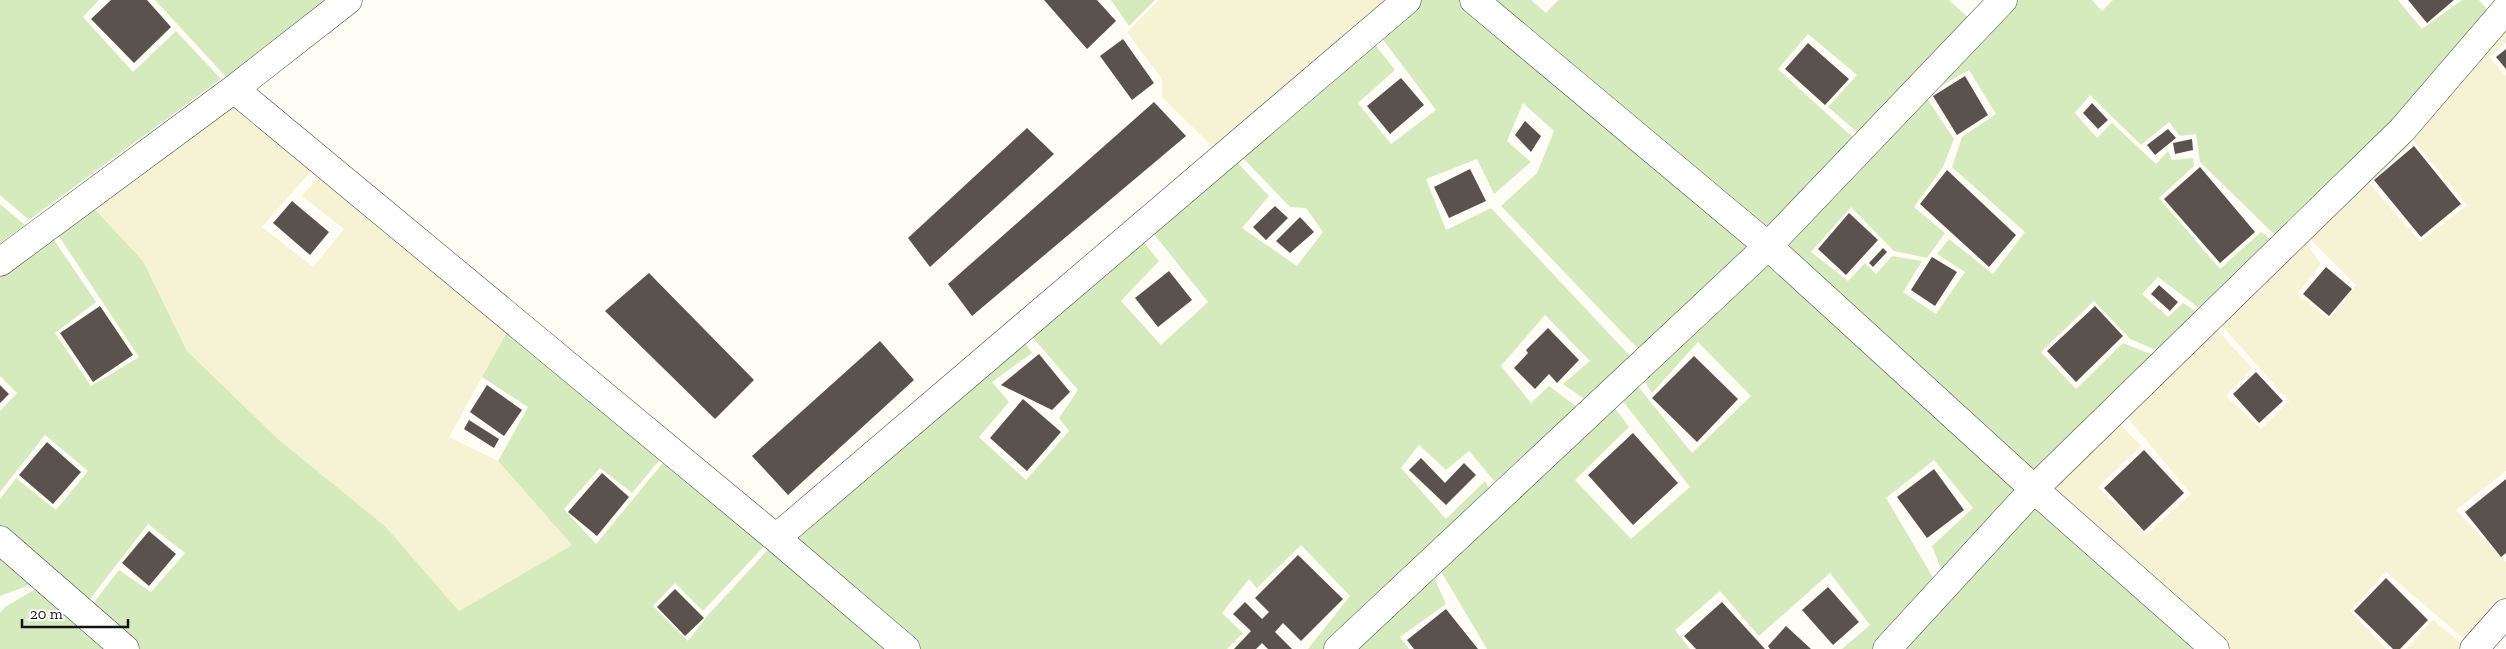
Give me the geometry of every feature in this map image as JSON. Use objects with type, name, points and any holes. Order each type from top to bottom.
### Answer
[{"type":"street","points":[[0,262],[234,89],[348,0]]},
{"type":"street","points":[[776,538],[1407,0]]},
{"type":"street","points":[[1474,0],[1768,246],[2034,489],[2215,649]]},
{"type":"street","points":[[1338,649],[1768,246],[2003,0]]},
{"type":"street","points":[[1887,649],[2034,489],[2402,130],[2506,9]]},
{"type":"street","points":[[234,89],[776,538],[906,649]]},
{"type":"street","points":[[0,540],[125,649]]},
{"type":"street","points":[[2474,649],[2506,614]]},
{"type":"shaded area","points":[[1159,0],[1398,0],[1218,152],[1162,97],[1162,79],[1127,32]]},
{"type":"shaded area","points":[[2506,14],[2506,43],[2489,57],[2506,76],[2506,471],[2456,510],[2506,562],[2506,607],[2470,644],[2386,572],[2350,611],[2386,649],[2221,649],[2040,489],[2113,417],[2141,446],[2098,487],[2146,535],[2191,494],[2121,410],[2212,324],[2252,368],[2226,396],[2261,429],[2289,401],[2216,319],[2300,235],[2321,264],[2297,294],[2329,319],[2356,285],[2302,231],[2401,135],[2411,145],[2369,183],[2420,242],[2467,205],[2406,132]]},
{"type":"shaded area","points":[[236,92],[317,164],[262,227],[313,267],[344,229],[302,196],[325,169],[511,325],[449,437],[498,461],[572,545],[459,611],[385,526],[279,440],[187,351],[143,261],[87,201]]},
{"type":"shaded area","points":[[2433,620],[2469,649],[2406,649]]},
{"type":"green space","points":[[0,0],[99,0],[83,17],[133,72],[176,31],[221,79],[29,220],[0,195]]},
{"type":"green space","points":[[155,0],[327,0],[226,77]]},
{"type":"green space","points":[[1111,0],[1155,0],[1129,26]]},
{"type":"green space","points":[[1419,0],[1466,0],[1752,248],[1638,349],[1501,206],[1537,173],[1554,131],[1523,103],[1507,141],[1531,162],[1494,194],[1477,159],[1426,179],[1446,230],[1491,208],[1632,358],[1587,401],[1563,384],[1590,361],[1545,315],[1501,366],[1531,403],[1549,386],[1582,411],[1501,489],[1469,451],[1446,470],[1419,445],[1401,468],[1446,519],[1485,481],[1493,496],[1327,649],[1308,649],[1350,596],[1301,545],[1257,588],[1249,579],[1222,613],[1243,633],[1227,649],[920,649],[789,536],[1023,340],[1032,353],[992,382],[1009,402],[979,437],[1026,480],[1069,431],[1059,418],[1078,390],[1028,332],[1142,240],[1159,261],[1121,301],[1161,345],[1208,302],[1150,229],[1233,158],[1269,196],[1242,228],[1297,266],[1323,232],[1306,208],[1290,207],[1241,156],[1375,45],[1395,70],[1358,103],[1391,144],[1436,110],[1378,33]]},
{"type":"green space","points":[[1483,0],[1531,0],[1546,13],[1558,0],[1949,0],[1974,23],[1863,137],[1828,107],[1857,75],[1808,34],[1778,69],[1859,143],[1767,239]]},
{"type":"green space","points":[[2009,0],[2092,0],[2102,11],[2113,0],[2398,0],[2422,29],[2462,0],[2479,0],[2492,15],[2282,242],[2200,162],[2196,134],[2180,136],[2169,122],[2141,145],[2090,95],[2075,113],[2097,138],[2112,123],[2156,164],[2168,151],[2172,160],[2193,158],[2194,166],[2159,198],[2220,269],[2261,232],[2277,245],[2207,314],[2158,277],[2142,294],[2168,317],[2183,303],[2203,316],[2165,354],[2130,339],[2094,301],[2041,352],[2076,389],[2123,343],[2163,359],[2035,482],[1775,244],[1922,91],[1954,139],[1943,167],[1914,207],[1945,233],[1927,258],[1894,251],[1851,207],[1811,252],[1848,281],[1865,263],[1876,274],[1892,256],[1922,261],[1903,292],[1936,314],[1965,272],[1937,254],[1949,239],[1993,274],[2025,232],[1952,167],[1962,137],[1996,114],[1969,70],[1929,93]]},
{"type":"green space","points":[[87,201],[143,261],[187,351],[279,440],[385,526],[459,611],[572,545],[498,461],[528,407],[482,377],[511,325],[663,456],[632,493],[600,468],[564,509],[596,544],[667,458],[771,539],[703,611],[675,583],[653,606],[688,641],[708,615],[774,543],[898,649],[139,649],[91,606],[119,570],[151,592],[185,553],[148,524],[86,604],[0,527],[0,499],[16,478],[56,510],[88,471],[45,435],[0,492],[0,411],[17,393],[0,376],[0,267],[48,231],[96,302],[55,333],[91,386],[139,357],[52,226]]},
{"type":"green space","points":[[0,204],[25,225],[0,243]]},
{"type":"green space","points":[[1766,260],[2022,489],[1944,576],[1932,546],[1973,508],[1934,460],[1886,498],[1934,579],[1876,649],[1842,649],[1870,625],[1830,573],[1759,636],[1720,591],[1675,630],[1690,649],[1487,649],[1439,568],[1609,400],[1629,427],[1575,480],[1631,539],[1690,487],[1618,395],[1636,384],[1692,453],[1751,396],[1698,342],[1652,393],[1641,376]]},
{"type":"green space","points":[[2035,502],[2206,649],[1900,649]]},
{"type":"green space","points":[[0,545],[40,581],[0,596]]},
{"type":"green space","points":[[1433,575],[1446,604],[1400,637],[1409,649],[1350,649]]},
{"type":"green space","points":[[44,584],[118,649],[0,649],[0,613],[5,607]]},
{"type":"building","points":[[111,0],[147,0],[171,27],[134,63],[91,19]]},
{"type":"building","points":[[1044,0],[1097,0],[1116,21],[1087,49]]},
{"type":"building","points":[[2408,0],[2454,0],[2427,23]]},
{"type":"building","points":[[1123,39],[1154,83],[1132,100],[1100,56]]},
{"type":"building","points":[[1808,43],[1849,79],[1825,105],[1785,69]]},
{"type":"building","points":[[2506,49],[2506,69],[2496,57]]},
{"type":"building","points":[[1965,76],[1988,115],[1957,135],[1933,96]]},
{"type":"building","points":[[1401,78],[1424,105],[1390,134],[1367,106]]},
{"type":"building","points":[[1154,102],[1186,136],[972,316],[948,284]]},
{"type":"building","points":[[2092,103],[2108,120],[2098,129],[2083,113]]},
{"type":"building","points":[[1525,121],[1541,136],[1531,152],[1515,135]]},
{"type":"building","points":[[1027,128],[1054,154],[930,267],[908,238]]},
{"type":"building","points":[[2168,129],[2176,138],[2155,155],[2147,145]]},
{"type":"building","points":[[2192,139],[2193,150],[2175,154],[2173,143]]},
{"type":"building","points":[[2414,146],[2461,204],[2421,237],[2374,180]]},
{"type":"building","points":[[2200,167],[2255,232],[2220,263],[2164,199]]},
{"type":"building","points":[[1470,169],[1486,201],[1449,218],[1434,187]]},
{"type":"building","points":[[1947,170],[2016,235],[1989,267],[1920,204]]},
{"type":"building","points":[[292,201],[329,232],[310,255],[273,223]]},
{"type":"building","points":[[1275,206],[1288,218],[1266,240],[1253,227]]},
{"type":"building","points":[[1849,213],[1878,240],[1846,275],[1818,249]]},
{"type":"building","points":[[1300,217],[1314,232],[1290,253],[1276,241]]},
{"type":"building","points":[[1883,248],[1887,252],[1873,267],[1869,263]]},
{"type":"building","points":[[1932,257],[1957,272],[1935,306],[1911,290]]},
{"type":"building","points":[[2326,267],[2352,289],[2329,316],[2303,294]]},
{"type":"building","points":[[1169,271],[1192,300],[1158,327],[1135,298]]},
{"type":"building","points":[[649,273],[754,380],[715,419],[605,311]]},
{"type":"building","points":[[2159,285],[2178,302],[2170,311],[2151,294]]},
{"type":"building","points":[[100,306],[133,355],[93,382],[60,333]]},
{"type":"building","points":[[2095,306],[2123,336],[2076,382],[2047,351]]},
{"type":"building","points":[[1548,328],[1579,360],[1557,383],[1549,374],[1535,389],[1514,368],[1528,353],[1526,350]]},
{"type":"building","points":[[880,341],[914,380],[788,495],[752,456]]},
{"type":"building","points":[[1039,354],[1070,392],[1052,410],[1001,385]]},
{"type":"building","points":[[1694,356],[1738,399],[1697,442],[1652,398]]},
{"type":"building","points":[[2256,372],[2283,401],[2259,423],[2233,394]]},
{"type":"building","points":[[0,385],[9,394],[0,403]]},
{"type":"building","points":[[487,385],[522,410],[504,436],[470,412]]},
{"type":"building","points":[[1023,399],[1061,432],[1027,471],[990,438]]},
{"type":"building","points":[[469,420],[499,439],[494,448],[464,429]]},
{"type":"building","points":[[1633,433],[1678,483],[1633,525],[1588,475]]},
{"type":"building","points":[[47,442],[81,472],[53,504],[19,475]]},
{"type":"building","points":[[2144,450],[2184,493],[2144,531],[2104,488]]},
{"type":"building","points":[[1421,458],[1445,483],[1464,463],[1476,475],[1446,505],[1409,470]]},
{"type":"building","points":[[1934,469],[1964,510],[1927,538],[1897,497]]},
{"type":"building","points":[[602,473],[629,497],[597,536],[568,512]]},
{"type":"building","points":[[2506,479],[2506,553],[2501,557],[2465,512]]},
{"type":"building","points":[[149,531],[176,554],[149,586],[122,563]]},
{"type":"building","points":[[1298,555],[1343,599],[1301,641],[1283,623],[1275,632],[1292,649],[1268,649],[1262,643],[1256,649],[1234,649],[1251,631],[1233,614],[1245,602],[1262,619],[1269,612],[1255,598]]},
{"type":"building","points":[[2386,578],[2428,620],[2400,649],[2393,649],[2354,611]]},
{"type":"building","points":[[1828,587],[1859,622],[1833,645],[1802,610]]},
{"type":"building","points":[[675,589],[704,618],[685,636],[657,607]]},
{"type":"building","points":[[1722,602],[1765,649],[1696,649],[1684,636]]},
{"type":"building","points":[[1446,609],[1478,649],[1414,649],[1407,640]]},
{"type":"building","points":[[1786,626],[1811,649],[1770,649],[1768,646]]}]
